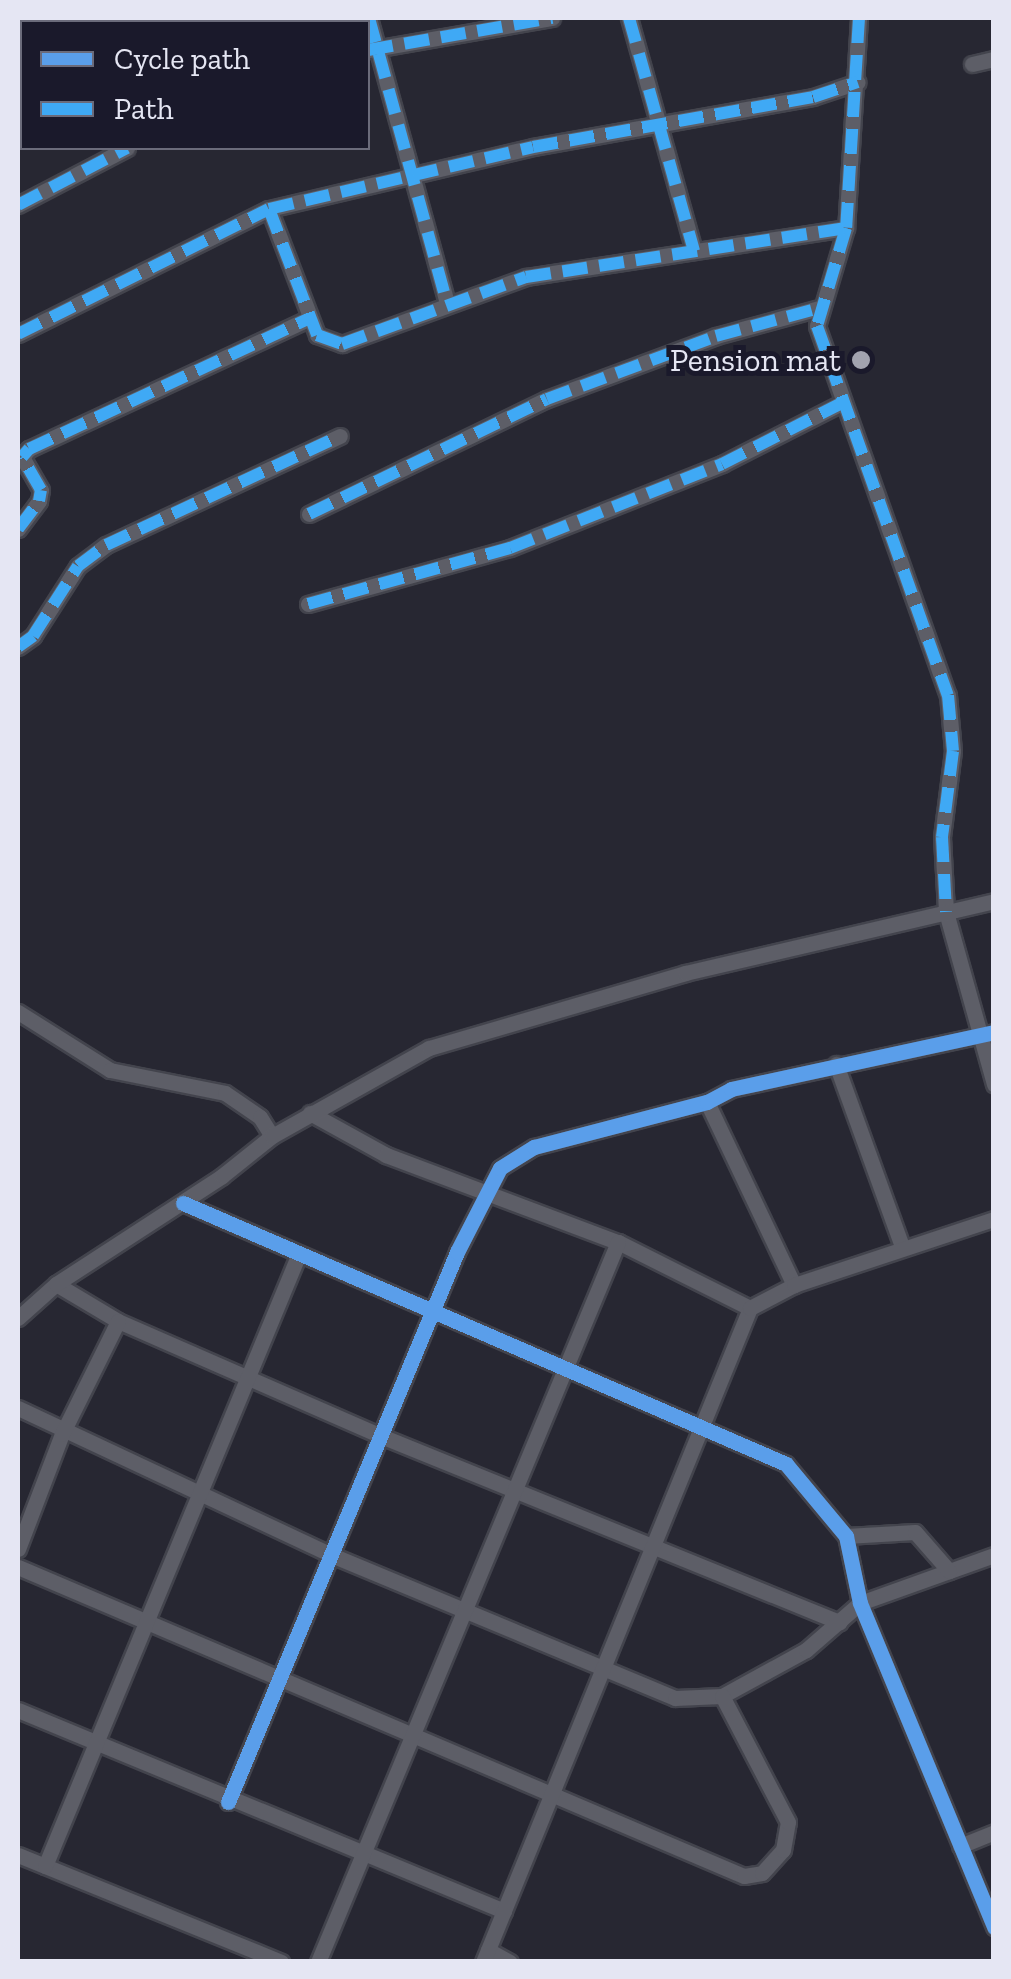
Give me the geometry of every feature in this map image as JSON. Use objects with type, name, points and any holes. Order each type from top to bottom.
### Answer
[{"type":"street","points":[[447,303],[373,48],[495,22],[552,18]]},
{"type":"street","points":[[629,18],[694,250]]},
{"type":"street","points":[[859,18],[858,82],[846,150],[846,228],[838,269],[819,308],[817,326],[840,404],[948,694],[953,751],[942,837],[946,912],[985,1034],[994,1084]]},
{"type":"street","points":[[972,64],[994,59]]},
{"type":"street","points":[[18,334],[269,209],[409,174],[660,123],[813,97],[858,82]]},
{"type":"street","points":[[18,204],[123,150]]},
{"type":"street","points":[[269,209],[308,319],[324,342],[342,344],[526,277],[846,228]]},
{"type":"street","points":[[309,514],[547,399],[716,336],[819,308]]},
{"type":"street","points":[[18,529],[39,501],[41,490],[22,457],[29,449],[308,319]]},
{"type":"street","points":[[308,604],[510,548],[722,464],[840,404]]},
{"type":"street","points":[[18,647],[32,636],[78,566],[106,545],[340,436]]},
{"type":"street","points":[[18,1318],[56,1284],[183,1203],[272,1136],[430,1048],[516,1018],[994,901]]},
{"type":"street","points":[[18,1012],[110,1070],[225,1093],[260,1117],[272,1136]]},
{"type":"street","points":[[228,1802],[282,1684],[328,1554],[433,1308],[500,1168],[534,1147],[708,1102],[731,1089],[985,1034]]},
{"type":"street","points":[[836,1064],[902,1246]]},
{"type":"street","points":[[708,1102],[794,1285]]},
{"type":"street","points":[[310,1113],[386,1154],[490,1188],[618,1242],[750,1308]]},
{"type":"street","points":[[183,1203],[298,1256],[433,1308],[700,1422],[786,1464],[846,1536],[860,1603],[994,1928]]},
{"type":"street","points":[[510,1962],[486,1956],[655,1547],[700,1422],[750,1308],[794,1285],[902,1246],[994,1219]]},
{"type":"street","points":[[318,1962],[414,1736],[462,1606],[568,1368],[618,1242]]},
{"type":"street","points":[[45,1866],[147,1623],[197,1491],[298,1256]]},
{"type":"street","points":[[56,1284],[118,1321],[248,1379],[512,1492],[840,1622]]},
{"type":"street","points":[[18,1549],[62,1434],[118,1321]]},
{"type":"street","points":[[18,1408],[62,1434],[197,1491],[328,1554],[462,1606],[675,1698],[722,1696],[770,1673],[860,1603],[994,1554]]},
{"type":"street","points":[[846,1536],[914,1532],[949,1571]]},
{"type":"street","points":[[18,1567],[282,1684],[552,1789],[744,1876],[762,1874],[783,1850],[788,1822],[722,1696]]},
{"type":"street","points":[[18,1710],[228,1802],[504,1911]]},
{"type":"street","points":[[960,1846],[994,1832]]},
{"type":"street","points":[[18,1854],[280,1962]]},
{"type":"marked path","points":[[370,50],[552,18]]},
{"type":"marked path","points":[[629,18],[694,251]]},
{"type":"marked path","points":[[859,18],[846,228],[817,326],[948,695],[953,751],[942,837],[946,912]]},
{"type":"marked path","points":[[370,22],[447,303]]},
{"type":"marked path","points":[[18,334],[269,209],[533,147],[813,97],[858,82]]},
{"type":"marked path","points":[[18,205],[123,150]]},
{"type":"marked path","points":[[269,209],[317,335],[342,344],[526,277],[846,228]]},
{"type":"marked path","points":[[309,514],[547,399],[716,336],[819,308]]},
{"type":"marked path","points":[[18,529],[39,501],[41,490],[22,457],[29,449],[308,319]]},
{"type":"marked path","points":[[308,604],[510,548],[722,464],[840,404]]},
{"type":"marked path","points":[[18,647],[33,636],[78,566],[106,545],[340,436]]},
{"type":"cycle path","points":[[228,1802],[457,1252],[500,1168],[534,1147],[707,1102],[731,1089],[994,1032]]},
{"type":"cycle path","points":[[183,1203],[786,1464],[846,1536],[860,1603],[994,1927]]},
{"type":"place","name":"Pension mat","points":[[861,360]]}]
